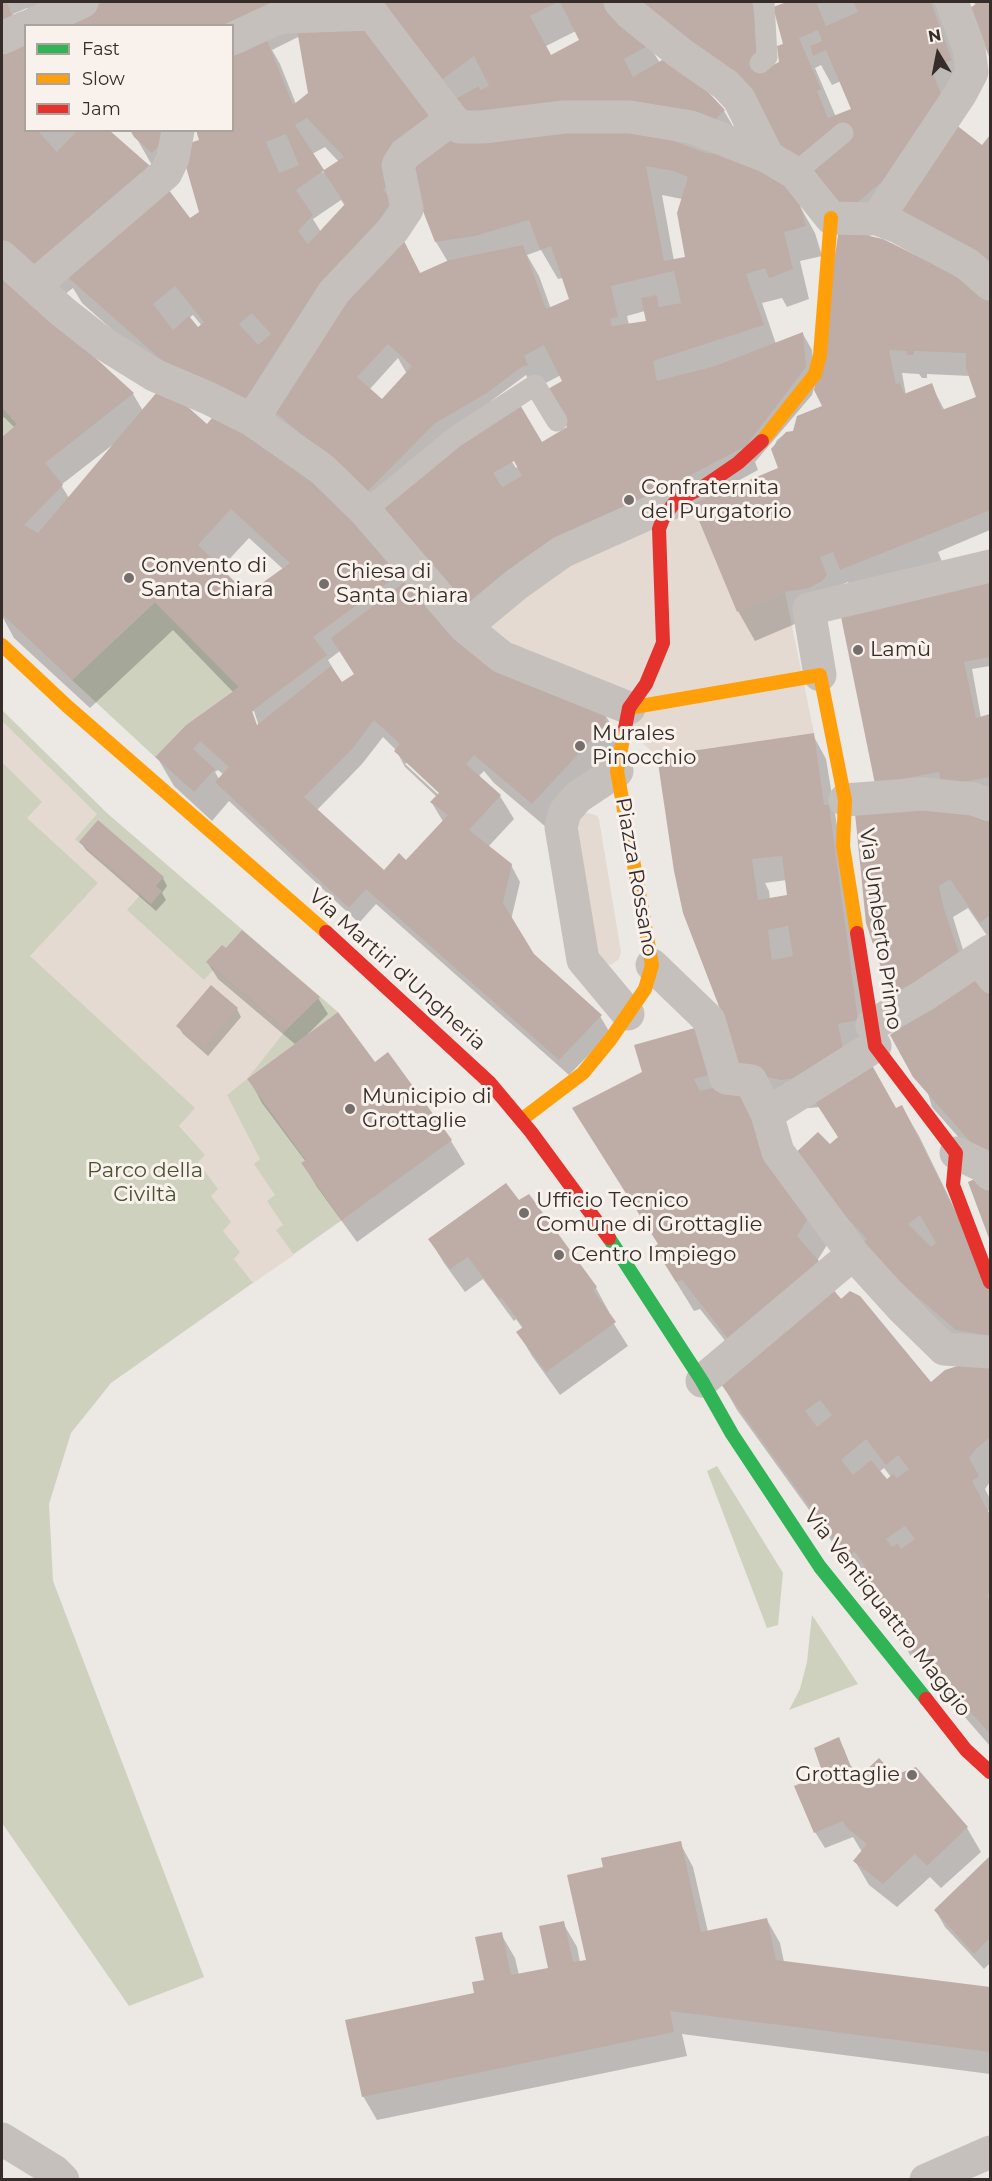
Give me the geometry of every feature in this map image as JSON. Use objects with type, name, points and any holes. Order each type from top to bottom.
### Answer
[{"type":"street","points":[[32,24],[82,2]]},
{"type":"street","points":[[620,2],[630,13],[680,53],[729,83],[782,165],[831,218],[877,219],[896,226],[967,264],[990,284]]},
{"type":"street","points":[[877,219],[961,93],[972,72],[969,48],[958,4]]},
{"type":"street","points":[[234,38],[275,19],[367,8],[460,127],[483,127],[564,117],[630,117],[691,128],[782,165]]},
{"type":"street","points":[[2,38],[24,27]]},
{"type":"street","points":[[252,420],[334,292],[393,230],[407,209],[398,165],[405,154],[452,119]]},
{"type":"street","points":[[35,285],[166,172],[173,158],[178,132]]},
{"type":"street","points":[[465,627],[517,584],[562,552],[676,501],[729,469],[761,443],[815,374],[820,356],[831,218]]},
{"type":"street","points":[[2,257],[63,312],[104,344],[154,375],[252,420],[322,469],[365,511],[465,627],[502,657],[629,708],[820,675],[809,609],[990,566]]},
{"type":"street","points":[[629,708],[646,684],[663,643],[659,529],[664,516],[676,501]]},
{"type":"street","name":"Via Martiri d'Ungheria","points":[[2,645],[67,706],[362,964],[490,1083],[521,1120],[613,1243],[702,1381]]},
{"type":"street","points":[[657,661],[661,675],[668,684],[681,692],[701,695]]},
{"type":"street","name":"Via Umberto Primo","points":[[820,675],[845,800],[843,846],[874,1036],[956,1153]]},
{"type":"street","name":"Piazza Rossano","points":[[521,1120],[583,1073],[610,1040],[645,989],[652,965],[617,771],[629,708]]},
{"type":"street","name":"Piazza Rossano","points":[[617,771],[578,797],[565,812],[561,827],[583,960],[628,1014]]},
{"type":"street","points":[[845,800],[923,794],[973,800],[990,805]]},
{"type":"street","points":[[652,965],[709,1020],[726,1078],[751,1081],[767,1114],[778,1152],[853,1254],[902,1308],[944,1349],[990,1352]]},
{"type":"street","points":[[767,1114],[874,1036],[923,996],[985,966]]},
{"type":"street","points":[[990,1174],[983,1166],[956,1153],[953,1185],[990,1282]]},
{"type":"street","points":[[702,1381],[853,1254]]},
{"type":"street","name":"Via Ventiquattro Maggio","points":[[702,1381],[732,1434],[820,1567],[966,1750],[990,1772]]},
{"type":"street","points":[[2,2139],[54,2171],[63,2180]]},
{"type":"street","points":[[926,2180],[990,2152]]},
{"type":"lane","points":[[760,63],[767,57],[764,2]]},
{"type":"lane","points":[[782,165],[843,133]]},
{"type":"lane","points":[[365,511],[455,438],[536,385],[557,422]]},
{"type":"green space","points":[[2,407],[17,424],[2,437]]},
{"type":"green space","points":[[155,602],[239,687],[186,725],[155,757],[72,680]]},
{"type":"green space","name":"Parco della Civiltà","points":[[2,710],[108,814],[338,1012],[247,1079],[306,1160],[302,1164],[342,1220],[111,1383],[71,1433],[49,1504],[53,1581],[204,1977],[129,2006],[2,1823]]},
{"type":"green space","points":[[717,1466],[783,1573],[778,1625],[767,1628],[707,1471]]},
{"type":"green space","points":[[812,1615],[858,1684],[789,1710],[800,1689],[807,1662]]},
{"type":"shaded area","points":[[692,504],[737,612],[785,592],[814,733],[657,756],[604,709],[460,608],[507,571]]},
{"type":"shaded area","points":[[2,721],[97,814],[75,839],[140,895],[127,910],[204,980],[214,969],[286,1030],[247,1079],[227,1095],[260,1159],[254,1164],[275,1195],[267,1201],[283,1225],[276,1230],[294,1255],[253,1283],[234,1259],[240,1252],[223,1231],[231,1222],[211,1196],[218,1189],[198,1162],[205,1155],[179,1126],[195,1108],[30,956],[98,883],[27,818],[42,802],[2,762]]},
{"type":"shaded area","points":[[589,813],[599,819],[621,952],[619,959],[611,965],[605,964],[596,954],[576,824],[583,814]]},
{"type":"building","points":[[2,2],[7,2],[14,22],[2,28]]},
{"type":"building","points":[[103,2],[292,2],[234,25],[56,24]]},
{"type":"building","points":[[373,2],[558,2],[530,16],[551,55],[579,40],[560,2],[607,2],[651,44],[624,59],[633,77],[669,56],[692,75],[725,110],[704,131],[469,118],[448,103],[479,86],[480,90],[489,86],[474,56],[436,84]]},
{"type":"building","points":[[643,2],[752,2],[764,70],[779,62],[777,46],[783,44],[773,7],[784,2],[823,2],[817,4],[826,26],[858,12],[853,2],[931,2],[952,60],[931,68],[943,99],[885,179],[850,209],[842,205],[808,170],[792,163],[664,22]],"holes":[[[818,30],[822,41],[810,46],[813,56],[826,50],[851,109],[828,118],[817,91],[821,89],[799,38]]]},
{"type":"building","points":[[979,2],[990,2],[990,59],[970,8]]},
{"type":"building","points":[[371,27],[437,113],[398,175],[383,190],[395,202],[345,258],[277,360],[245,399],[175,368],[159,358],[63,273],[165,185],[190,218],[199,212],[180,146],[199,140],[197,132],[234,132],[234,46],[264,33],[293,105],[308,93],[297,30]],"holes":[[[307,118],[344,157],[324,170],[295,125]],[[286,134],[299,165],[279,173],[266,142]],[[323,171],[345,204],[308,244],[298,231],[313,215],[296,190]],[[175,286],[204,322],[198,327],[189,316],[173,330],[153,304]],[[252,313],[271,334],[258,345],[239,324]]]},
{"type":"building","points":[[24,39],[24,132],[39,132],[57,152],[76,132],[111,132],[150,166],[39,272],[2,244],[2,49]]},
{"type":"building","points":[[955,124],[982,145],[990,135],[990,266],[898,214]]},
{"type":"building","points":[[641,129],[706,153],[749,157],[790,186],[799,201],[806,226],[784,232],[793,269],[769,278],[765,268],[746,274],[764,325],[653,361],[657,381],[715,366],[803,332],[806,367],[746,446],[666,488],[535,551],[460,608],[375,510],[420,474],[519,403],[542,442],[567,427],[548,389],[562,381],[544,345],[524,356],[528,365],[520,368],[487,393],[434,424],[368,491],[268,406],[400,233],[420,273],[449,260],[523,245],[546,309],[569,299],[551,246],[540,250],[529,220],[475,236],[435,242],[404,162],[437,142],[539,130]],"holes":[[[646,166],[673,171],[688,177],[677,213],[685,257],[664,261]],[[674,271],[681,303],[659,307],[657,295],[641,298],[646,321],[612,326],[610,319],[618,317],[611,286]],[[388,344],[412,366],[382,399],[357,377]],[[514,461],[522,476],[502,487],[493,473]]]},
{"type":"building","points":[[131,132],[172,132],[152,153]]},
{"type":"building","points":[[839,229],[883,239],[950,272],[990,300],[990,512],[840,570],[833,552],[820,557],[827,575],[822,581],[809,588],[785,592],[737,612],[692,504],[778,468],[771,449],[786,432],[793,431],[797,416],[822,406],[814,390]],"holes":[[[889,350],[907,351],[907,355],[914,355],[914,351],[966,353],[966,368],[976,397],[942,410],[932,383],[904,394],[900,383],[896,384]]]},
{"type":"building","points":[[2,273],[134,393],[45,463],[63,485],[24,525],[38,533],[163,385],[207,424],[217,412],[326,484],[401,573],[313,637],[327,655],[252,711],[257,725],[331,666],[342,682],[354,674],[331,638],[407,580],[604,709],[606,724],[532,804],[474,755],[466,764],[501,795],[469,830],[512,864],[503,903],[534,954],[602,1015],[559,1060],[366,889],[349,908],[215,782],[229,767],[200,741],[193,749],[215,769],[194,792],[155,757],[186,725],[239,687],[155,602],[72,680],[2,614],[2,437],[17,424],[2,407]],"holes":[[[231,509],[290,563],[247,594],[198,545]],[[374,720],[400,744],[394,751],[439,793],[430,802],[448,815],[406,860],[399,853],[384,870],[304,797],[353,748]]]},
{"type":"building","points":[[990,577],[990,657],[964,662],[976,718],[990,714],[990,777],[942,786],[939,772],[875,784],[839,607]]},
{"type":"building","points":[[814,733],[824,805],[829,805],[858,1020],[838,1024],[844,1053],[803,1078],[781,1080],[736,1070],[720,1009],[683,913],[674,871],[657,756]],"holes":[[[782,856],[787,895],[758,900],[752,859]],[[788,926],[793,956],[772,960],[768,930]]]},
{"type":"building","points":[[854,803],[941,803],[990,818],[990,915],[980,923],[950,879],[939,886],[944,909],[961,959],[892,1000],[866,923]]},
{"type":"building","points":[[98,820],[164,877],[156,886],[162,891],[151,904],[79,842]]},
{"type":"building","points":[[242,930],[320,997],[286,1030],[206,962],[222,945],[226,948]]},
{"type":"building","points":[[975,971],[990,992],[990,1164],[913,1077],[890,1035]]},
{"type":"building","points":[[211,985],[238,1008],[203,1049],[176,1026]]},
{"type":"building","name":"Municipio di Grottaglie","points":[[338,1012],[375,1062],[388,1052],[452,1140],[342,1220],[301,1163],[306,1160],[247,1079]]},
{"type":"building","points":[[702,1026],[715,1073],[694,1079],[700,1091],[739,1081],[811,1214],[797,1236],[819,1261],[802,1280],[732,1344],[682,1280],[676,1282],[654,1247],[658,1244],[572,1108],[642,1072],[634,1045]]},
{"type":"building","points":[[869,1060],[896,1108],[902,1105],[977,1255],[990,1287],[990,1336],[956,1330],[859,1247],[867,1239],[790,1158],[818,1132],[830,1144],[838,1137],[812,1097]],"holes":[[[920,1215],[936,1243],[931,1247],[908,1224]]]},
{"type":"building","points":[[981,1176],[990,1184],[990,1241],[968,1182]]},
{"type":"building","points":[[506,1183],[519,1200],[529,1194],[597,1287],[593,1290],[616,1322],[546,1372],[516,1332],[523,1327],[468,1257],[450,1269],[428,1239]]},
{"type":"building","points":[[832,1288],[841,1299],[850,1291],[860,1296],[931,1382],[945,1370],[982,1358],[990,1361],[990,1437],[969,1458],[979,1476],[972,1481],[990,1515],[990,1593],[987,1595],[990,1602],[990,1734],[933,1670],[900,1641],[884,1608],[856,1572],[865,1566],[855,1552],[846,1557],[718,1380]],"holes":[[[820,1400],[832,1415],[817,1427],[805,1411]],[[866,1439],[886,1465],[898,1455],[909,1469],[897,1478],[893,1474],[887,1479],[871,1460],[853,1475],[841,1460]],[[905,1526],[915,1539],[901,1549],[898,1543],[892,1547],[886,1539]]]},
{"type":"building","points":[[839,1737],[850,1765],[860,1776],[879,1758],[895,1775],[916,1767],[968,1827],[927,1866],[915,1854],[883,1884],[853,1861],[867,1844],[846,1827],[843,1821],[814,1833],[794,1786],[823,1774],[814,1748]]},
{"type":"building","points":[[681,1841],[701,1932],[767,1918],[776,1960],[990,1987],[990,2052],[670,2011],[674,2032],[362,2097],[345,2020],[474,1993],[472,1982],[484,1980],[475,1937],[502,1932],[511,1975],[548,1968],[539,1926],[564,1921],[573,1962],[586,1960],[567,1875],[603,1867],[601,1858]]},
{"type":"building","points":[[990,1856],[990,1938],[974,1954],[934,1910]]},
{"type":"traffic: fast","points":[[609,1238],[702,1381],[732,1434],[820,1567],[926,1699]]},
{"type":"traffic: slow","points":[[762,441],[815,374],[820,355],[831,218]]},
{"type":"traffic: slow","points":[[2,645],[67,706],[326,932]]},
{"type":"traffic: slow","points":[[629,708],[820,675],[845,800],[843,846],[857,933]]},
{"type":"traffic: slow","points":[[521,1120],[583,1073],[610,1040],[645,989],[652,965],[617,771],[625,728]]},
{"type":"traffic: jam","points":[[625,728],[629,708],[646,684],[663,643],[659,529],[664,516],[676,501],[703,487],[738,463],[762,441]]},
{"type":"traffic: jam","points":[[326,932],[490,1083],[531,1132],[609,1238]]},
{"type":"traffic: jam","points":[[857,933],[875,1046],[956,1153],[953,1185],[990,1282]]},
{"type":"traffic: jam","points":[[926,1699],[966,1750],[990,1772]]},
{"type":"place","name":"Confraternita del Purgatorio","points":[[629,500]]},
{"type":"place","name":"Convento di Santa Chiara","points":[[129,578]]},
{"type":"place","name":"Chiesa di Santa Chiara","points":[[324,584]]},
{"type":"place","name":"Lamù","points":[[858,650]]},
{"type":"place","name":"Murales Pinocchio","points":[[580,746]]},
{"type":"place","name":"Municipio di Grottaglie","points":[[350,1109]]},
{"type":"place","name":"Ufficio Tecnico Comune di Grottaglie","points":[[524,1213]]},
{"type":"place","name":"Centro Impiego","points":[[559,1255]]},
{"type":"place","name":"Grottaglie","points":[[912,1775]]}]
